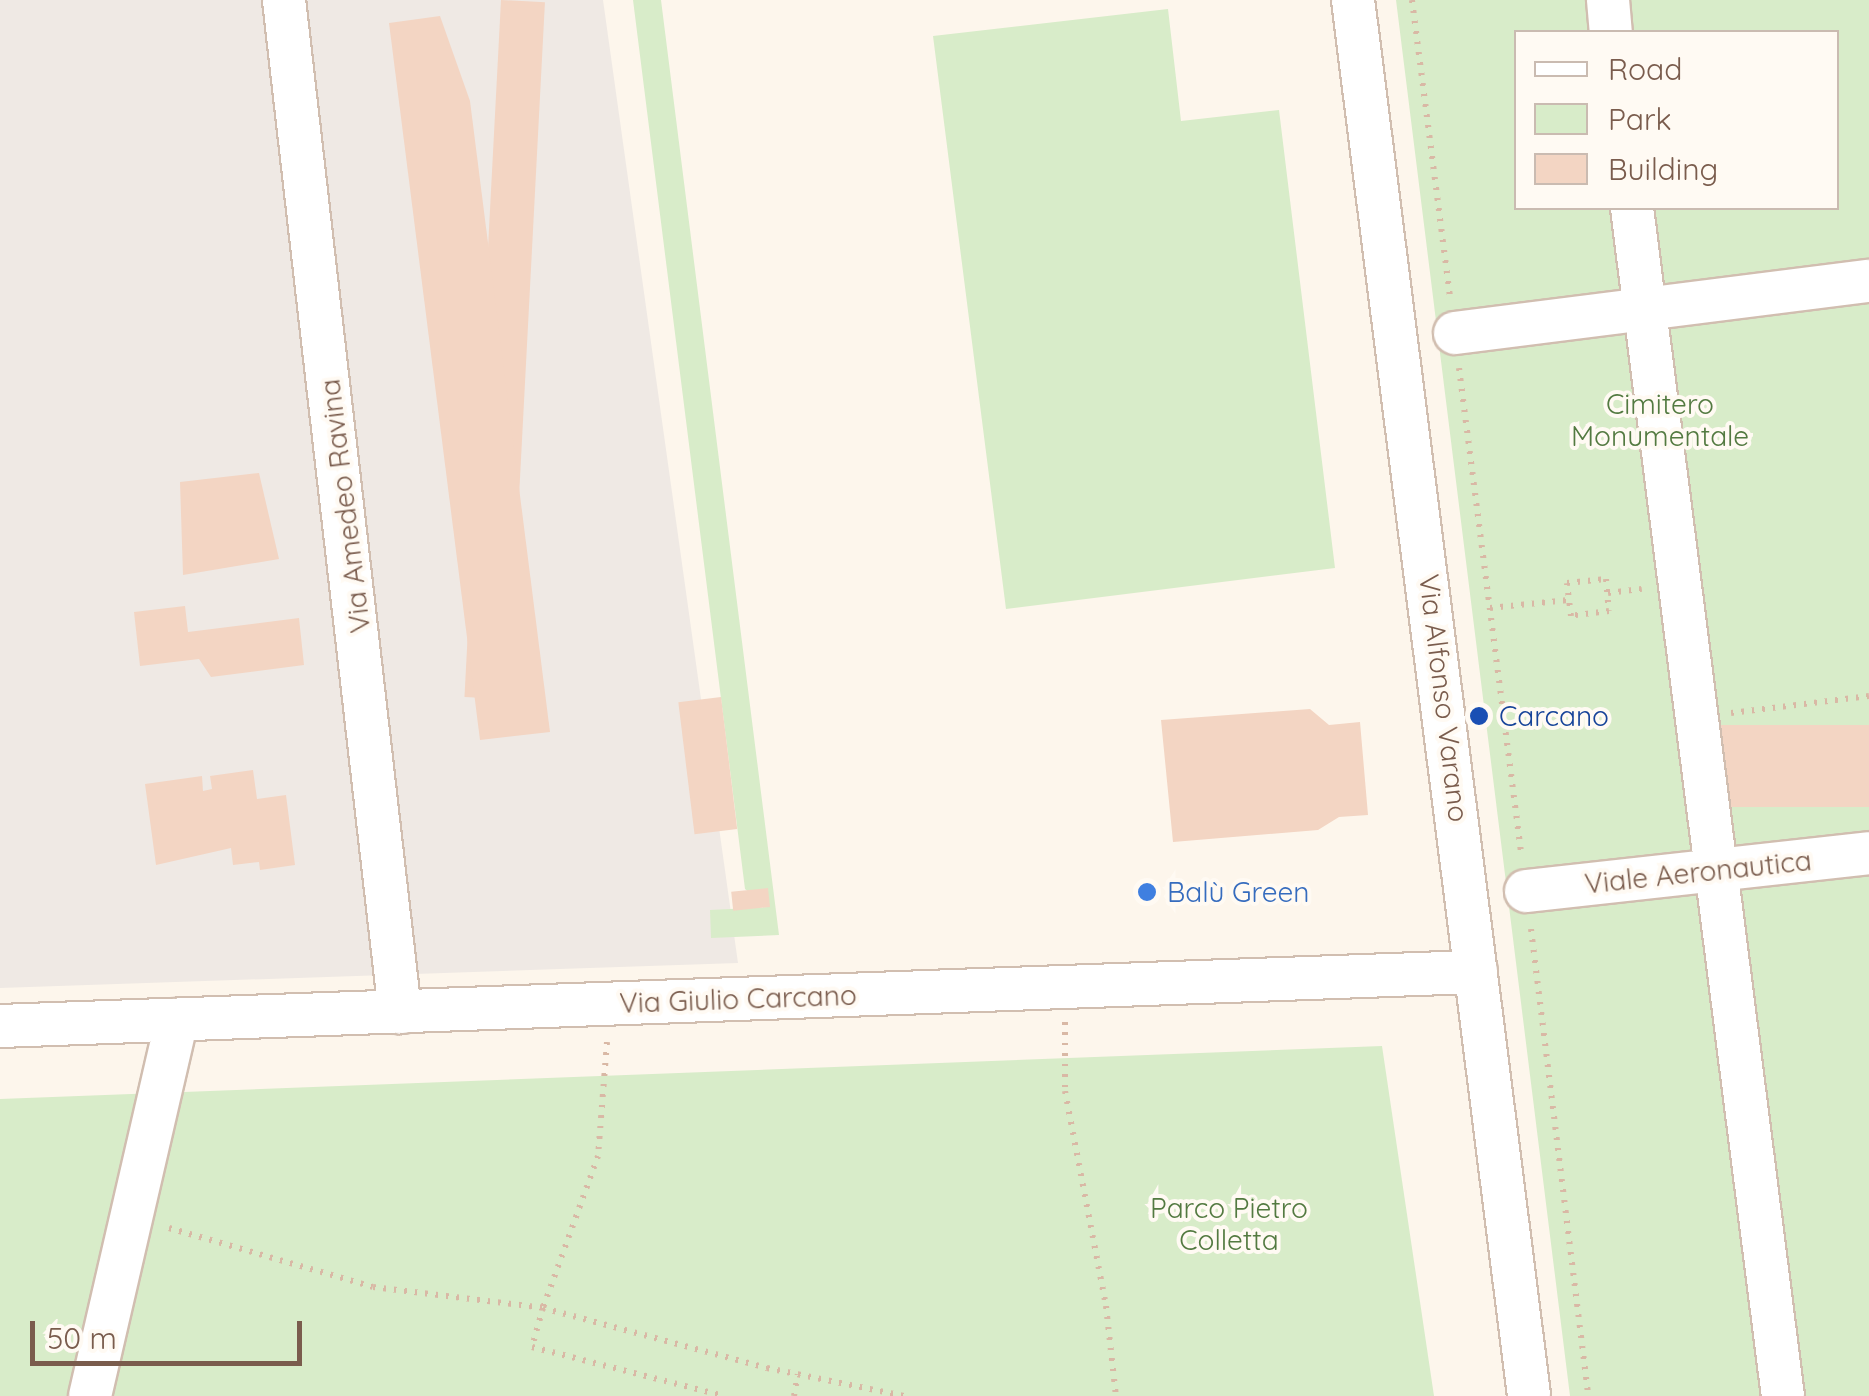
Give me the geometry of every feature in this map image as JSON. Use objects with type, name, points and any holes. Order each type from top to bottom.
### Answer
[{"type":"street","name":"Via Amedeo Ravina","points":[[284,0],[400,1012]]},
{"type":"street","name":"Via Alfonso Varano","points":[[1353,0],[1529,1396]]},
{"type":"street","points":[[1608,0],[1612,30]]},
{"type":"street","points":[[1632,210],[1712,872],[1783,1396]]},
{"type":"street","points":[[1455,333],[1869,281]]},
{"type":"street","name":"Viale Aeronautica","points":[[1526,891],[1869,853]]},
{"type":"street","name":"Via Giulio Carcano","points":[[0,1026],[1476,972]]},
{"type":"street","points":[[90,1396],[134,1220],[177,1020]]},
{"type":"path","points":[[1412,0],[1588,1396]]},
{"type":"path","points":[[1606,578],[1609,611],[1571,616],[1569,600],[1567,584],[1606,578]]},
{"type":"path","points":[[1490,608],[1569,600]]},
{"type":"path","points":[[1694,717],[1869,696]]},
{"type":"path","points":[[1066,986],[1065,1091],[1106,1306],[1116,1396]]},
{"type":"path","points":[[605,1004],[598,1156],[542,1308],[532,1347],[724,1396]]},
{"type":"path","points":[[134,1220],[373,1288],[542,1308],[798,1374],[905,1396]]},
{"type":"path","points":[[794,1396],[798,1374]]},
{"type":"shaded area","points":[[0,0],[603,0],[738,963],[0,988]]},
{"type":"green space","points":[[633,0],[661,0],[779,935],[711,938],[710,910],[769,907],[745,889]]},
{"type":"green space","name":"Cimitero Monumentale","points":[[1396,0],[1869,0],[1869,1396],[1570,1396]]},
{"type":"green space","points":[[1168,9],[1181,121],[1279,110],[1335,568],[1006,609],[933,36]]},
{"type":"green space","name":"Parco Pietro Colletta","points":[[1382,1046],[1434,1396],[0,1396],[0,1099]]},
{"type":"building","points":[[501,0],[545,2],[508,699],[464,697]]},
{"type":"building","points":[[440,16],[470,101],[550,732],[480,740],[389,23]]},
{"type":"building","points":[[259,473],[279,559],[183,575],[180,482]]},
{"type":"building","points":[[185,606],[188,632],[299,618],[304,665],[211,677],[199,659],[140,666],[134,612]]},
{"type":"building","points":[[721,697],[737,829],[695,834],[678,702]]},
{"type":"building","points":[[1310,709],[1329,725],[1360,722],[1368,815],[1339,817],[1318,830],[1173,842],[1161,720]]},
{"type":"building","points":[[1718,725],[1869,725],[1869,807],[1718,807]]},
{"type":"building","points":[[253,770],[257,799],[286,795],[295,865],[260,870],[259,862],[233,865],[231,848],[156,865],[145,784],[202,776],[203,791],[212,789],[210,776]]},
{"type":"building","points":[[768,888],[770,907],[733,911],[731,892]]},
{"type":"place","name":"Carcano","points":[[1479,716]]},
{"type":"place","name":"Balù Green","points":[[1147,892]]}]
